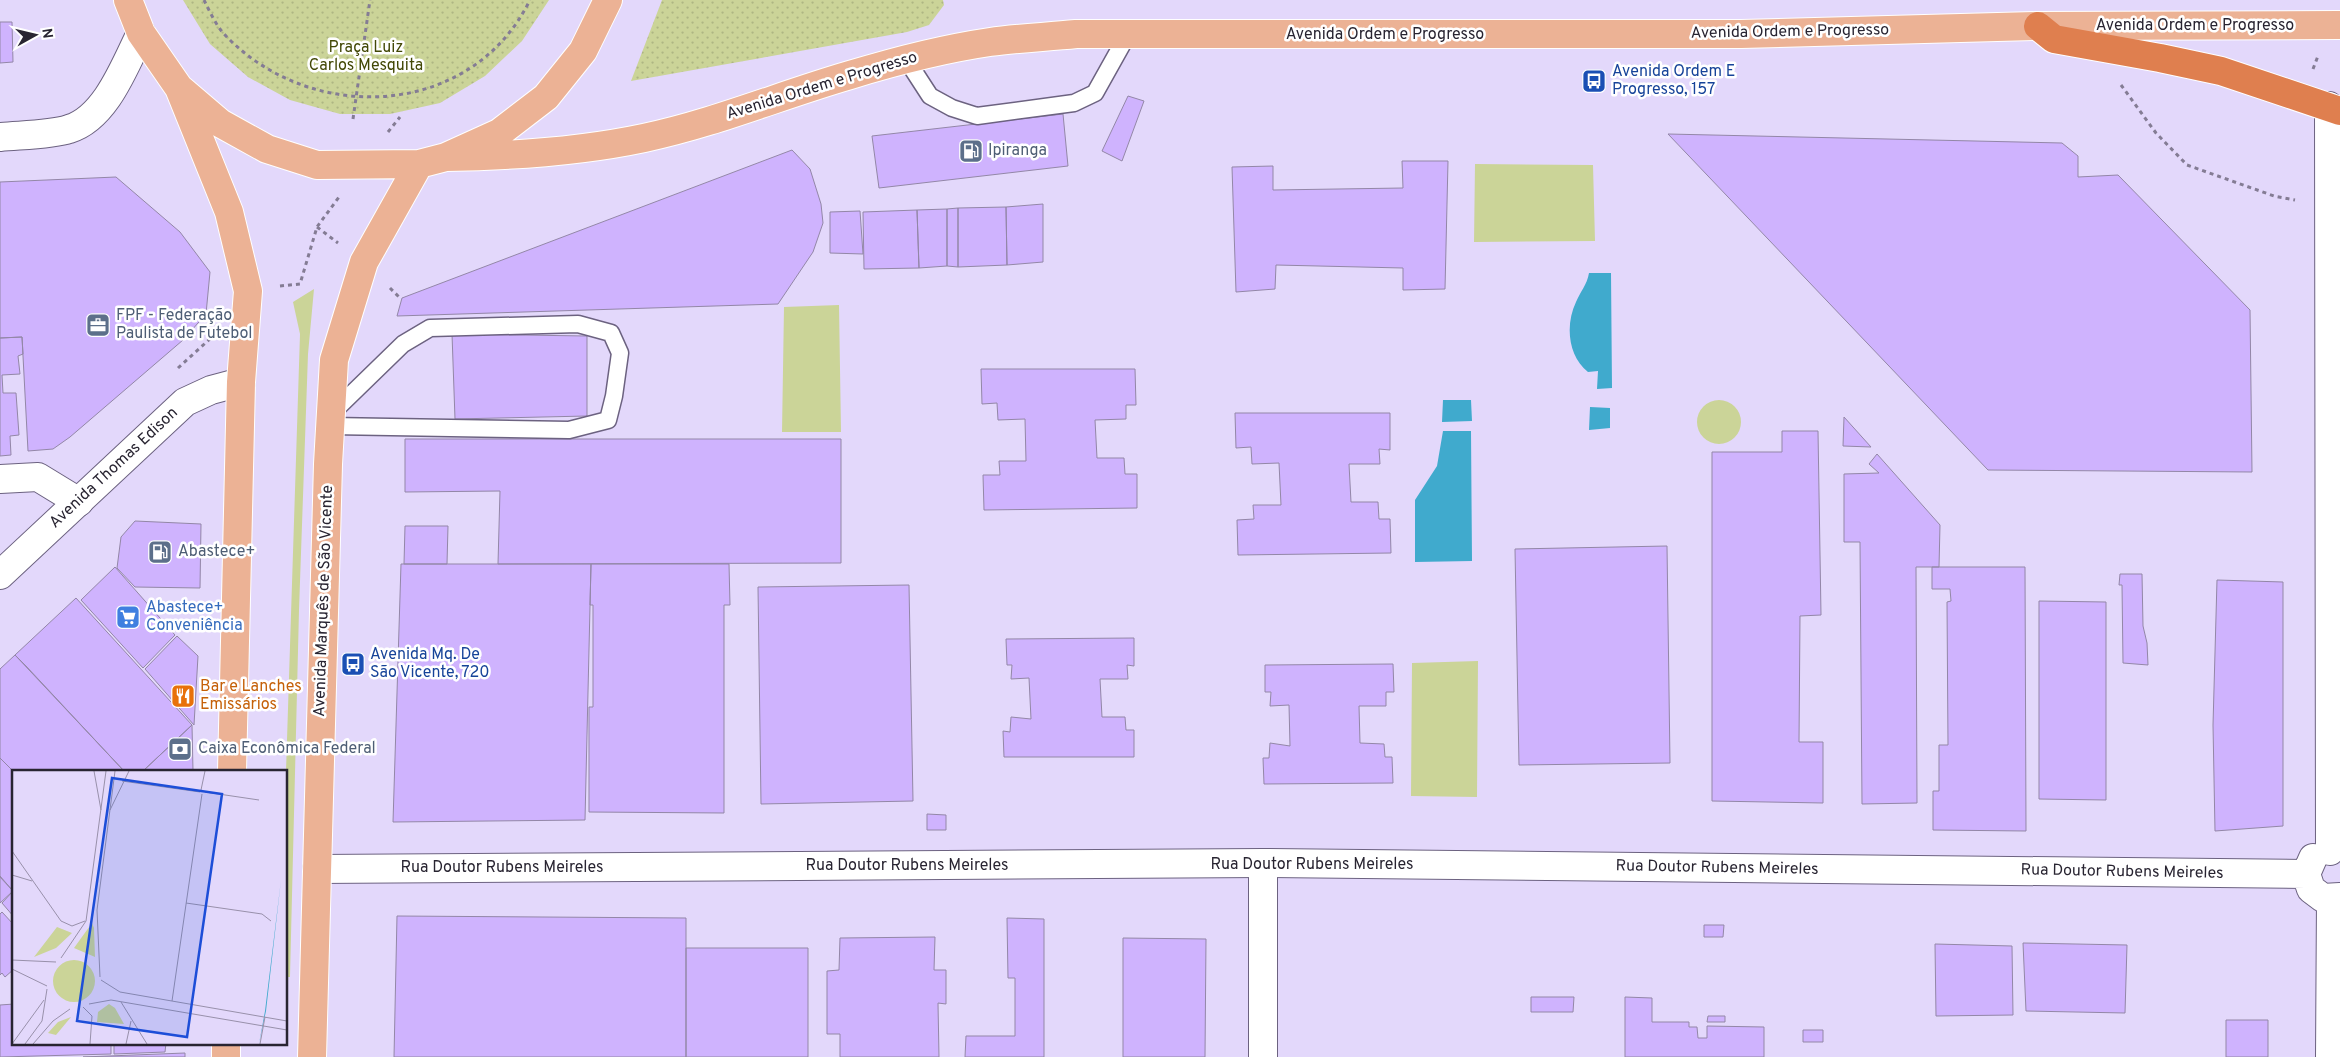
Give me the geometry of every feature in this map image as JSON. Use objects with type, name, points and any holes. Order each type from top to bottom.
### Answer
[{"type":"highway","points":[[2038,26],[2054,39],[2221,71],[2335,108]]},
{"type":"main road","points":[[128,0],[141,33],[179,88],[229,212],[248,291],[241,382],[232,770]]},
{"type":"main road","points":[[179,88],[220,123],[275,152],[317,165],[419,164],[446,158],[499,133],[546,97],[583,51],[608,0]]},
{"type":"main road","name":"Avenida Ordem e Progresso","points":[[446,158],[513,156],[582,150],[646,137],[740,112],[849,75],[906,59],[990,42],[1076,34],[1741,34],[2038,26],[2340,25]]},
{"type":"main road","name":"Avenida Marquês de São Vicente","points":[[312,1057],[334,360],[364,262],[419,164]]},
{"type":"main road","points":[[226,1044],[226,1057]]},
{"type":"street","points":[[0,137],[70,129],[89,117],[110,97],[141,33]]},
{"type":"street","points":[[2330,1057],[2336,898],[2316,894],[2308,882],[2306,874],[2316,855],[2335,852],[2335,108]]},
{"type":"street","name":"Avenida Thomas Edison","points":[[0,575],[185,402],[211,390],[241,382]]},
{"type":"street","points":[[0,479],[38,477],[79,502]]},
{"type":"street","points":[[1263,864],[1263,1057]]},
{"type":"street","name":"Rua Doutor Rubens Meireles","points":[[317,869],[1263,864],[2306,874]]},
{"type":"lane","points":[[906,59],[930,96],[952,108],[977,116],[1074,103],[1095,93],[1128,34]]},
{"type":"lane","points":[[578,324],[611,332],[620,353],[614,396],[608,420],[569,430],[331,420],[403,344],[430,328],[578,324]]},
{"type":"path","points":[[204,0],[225,36],[257,61],[289,81],[338,96],[356,98],[404,95],[436,86],[465,71],[496,48],[521,18],[530,0]]},
{"type":"path","points":[[353,119],[370,0]]},
{"type":"path","points":[[2093,46],[2156,133],[2187,164],[2274,196],[2295,200]]},
{"type":"path","points":[[248,291],[300,284],[317,228]]},
{"type":"green space","name":"Praça Luiz Carlos Mesquita","points":[[183,0],[549,0],[522,41],[485,76],[440,103],[390,114],[340,114],[290,100],[248,77],[210,44]]},
{"type":"green space","points":[[662,0],[943,0],[944,5],[929,25],[907,32],[631,81]]},
{"type":"green space","points":[[1475,164],[1593,165],[1595,241],[1474,242]]},
{"type":"green space","points":[[314,289],[308,354],[299,610],[290,977],[288,977],[288,770],[286,770],[300,334],[293,302]]},
{"type":"green space","points":[[839,305],[841,432],[782,432],[784,307]]},
{"type":"green space","points":[[1723,400],[1735,406],[1740,413],[1740,431],[1735,438],[1728,443],[1715,444],[1707,441],[1700,434],[1697,418],[1700,410],[1707,403]]},
{"type":"green space","points":[[1478,661],[1477,797],[1411,796],[1412,663]]},
{"type":"water","points":[[1589,273],[1611,273],[1612,388],[1597,389],[1598,371],[1588,372],[1581,365],[1576,358],[1570,340],[1570,320]]},
{"type":"water","points":[[1443,400],[1471,400],[1472,421],[1442,422]]},
{"type":"water","points":[[1590,407],[1610,408],[1610,428],[1589,430]]},
{"type":"water","points":[[1443,431],[1471,431],[1472,561],[1415,562],[1415,500],[1437,466]]},
{"type":"building","points":[[0,22],[12,22],[13,62],[0,63]]},
{"type":"building","points":[[1128,96],[1144,101],[1122,161],[1102,151]]},
{"type":"building","name":"Ipiranga","points":[[1063,114],[1068,166],[879,188],[872,136]]},
{"type":"building","points":[[1668,134],[2062,143],[2078,156],[2078,177],[2118,175],[2250,310],[2252,472],[1988,470]]},
{"type":"building","points":[[792,150],[810,169],[821,204],[823,223],[813,252],[778,304],[397,316],[402,298]]},
{"type":"building","points":[[1402,161],[1448,161],[1445,289],[1403,290],[1403,268],[1276,265],[1275,289],[1236,292],[1232,167],[1273,166],[1273,190],[1403,188]]},
{"type":"building","name":"FPF - Federação Paulista de Futebol","points":[[116,177],[180,232],[210,272],[206,314],[183,340],[70,437],[53,449],[28,451],[22,337],[0,338],[0,182]]},
{"type":"building","points":[[1043,204],[1043,262],[1007,265],[1006,207]]},
{"type":"building","points":[[1006,207],[1007,265],[958,267],[958,208]]},
{"type":"building","points":[[958,208],[958,267],[947,266],[947,209]]},
{"type":"building","points":[[947,209],[947,266],[919,268],[917,210]]},
{"type":"building","points":[[917,210],[919,268],[864,269],[863,212]]},
{"type":"building","points":[[860,211],[863,254],[830,253],[830,212]]},
{"type":"building","points":[[452,334],[587,336],[587,416],[455,419]]},
{"type":"building","points":[[22,337],[23,354],[18,356],[20,374],[2,375],[3,393],[16,393],[19,435],[10,436],[11,455],[0,456],[0,338]]},
{"type":"building","points":[[981,369],[1135,369],[1136,405],[1126,405],[1126,419],[1095,420],[1097,458],[1124,458],[1125,474],[1137,474],[1137,508],[984,510],[983,475],[1000,475],[999,461],[1026,461],[1025,419],[998,420],[997,403],[982,404]]},
{"type":"building","points":[[1235,413],[1390,413],[1390,450],[1379,449],[1380,464],[1349,464],[1351,502],[1378,502],[1379,519],[1390,519],[1391,553],[1238,555],[1237,520],[1254,519],[1253,505],[1281,505],[1279,463],[1252,464],[1251,447],[1236,448]]},
{"type":"building","points":[[1844,417],[1871,447],[1843,446]]},
{"type":"building","points":[[1782,431],[1818,431],[1821,615],[1800,616],[1799,742],[1823,742],[1823,803],[1712,801],[1712,452],[1782,452]]},
{"type":"building","points":[[405,439],[841,439],[841,563],[498,564],[500,491],[405,492]]},
{"type":"building","points":[[1877,454],[1940,525],[1939,567],[1916,567],[1917,803],[1862,804],[1860,542],[1844,542],[1844,474],[1879,473],[1869,464]]},
{"type":"building","name":"Abastece+","points":[[135,521],[201,524],[200,588],[135,587],[117,568],[121,537]]},
{"type":"building","points":[[405,526],[448,526],[447,564],[404,564]]},
{"type":"building","points":[[1667,546],[1670,763],[1519,765],[1515,549]]},
{"type":"building","points":[[401,564],[591,564],[585,820],[393,822]]},
{"type":"building","points":[[591,564],[729,564],[730,605],[724,605],[724,813],[589,812],[589,707],[593,707],[593,605],[590,605]]},
{"type":"building","name":"Abastece+ Conveniência","points":[[115,567],[175,635],[143,668],[81,600]]},
{"type":"building","points":[[1932,567],[2025,567],[2026,831],[1933,830],[1933,791],[1939,791],[1939,745],[1948,745],[1947,602],[1951,601],[1950,589],[1932,589]]},
{"type":"building","points":[[2120,574],[2142,574],[2143,626],[2147,643],[2148,665],[2123,663],[2122,585],[2119,585]]},
{"type":"building","points":[[2217,580],[2283,582],[2283,826],[2215,831],[2213,725]]},
{"type":"building","points":[[909,585],[913,801],[761,804],[758,587]]},
{"type":"building","points":[[76,598],[192,725],[144,770],[123,770],[15,655]]},
{"type":"building","points":[[2039,601],[2106,602],[2106,800],[2039,799]]},
{"type":"building","name":"Bar e Lanches Emissários","points":[[177,636],[198,656],[194,725],[145,669]]},
{"type":"building","points":[[1134,638],[1134,666],[1127,665],[1128,679],[1100,679],[1102,717],[1125,717],[1126,730],[1134,730],[1134,757],[1004,757],[1003,731],[1010,732],[1011,717],[1031,719],[1029,678],[1011,679],[1012,665],[1007,665],[1006,639]]},
{"type":"building","points":[[15,655],[123,770],[12,770],[0,758],[0,669]]},
{"type":"building","points":[[1393,664],[1394,692],[1386,692],[1386,706],[1359,706],[1360,743],[1384,744],[1385,757],[1392,757],[1393,783],[1264,784],[1263,758],[1269,758],[1270,743],[1290,746],[1289,705],[1270,706],[1271,692],[1265,692],[1265,665]]},
{"type":"building","name":"Caixa Econômica Federal","points":[[192,725],[193,770],[144,770]]},
{"type":"building","points":[[0,758],[12,770],[12,890],[0,877]]},
{"type":"building","points":[[927,814],[946,815],[946,830],[927,830]]},
{"type":"building","points":[[0,876],[12,892],[0,903]]},
{"type":"building","points":[[12,892],[12,915],[2,903]]},
{"type":"building","points":[[2,912],[12,923],[12,971],[5,977],[2,973],[0,975],[0,914]]},
{"type":"building","points":[[397,916],[686,918],[686,1057],[394,1057]]},
{"type":"building","points":[[1007,918],[1044,919],[1044,1057],[965,1057],[966,1036],[1015,1036],[1015,978],[1008,978]]},
{"type":"building","points":[[1704,925],[1724,925],[1723,937],[1704,937]]},
{"type":"building","points":[[935,937],[934,970],[946,970],[946,1004],[938,1003],[939,1057],[840,1057],[840,1034],[827,1034],[827,971],[839,970],[840,938]]},
{"type":"building","points":[[1123,938],[1206,939],[1205,1057],[1123,1057]]},
{"type":"building","points":[[2023,943],[2127,945],[2125,1013],[2026,1011]]},
{"type":"building","points":[[1935,944],[2012,946],[2013,1015],[1936,1016]]},
{"type":"building","points":[[686,948],[808,948],[808,1057],[686,1057]]},
{"type":"building","points":[[1531,997],[1574,997],[1573,1012],[1531,1012]]},
{"type":"building","points":[[1625,997],[1652,998],[1652,1022],[1689,1022],[1689,1027],[1697,1027],[1698,1038],[1707,1038],[1707,1026],[1764,1027],[1764,1057],[1625,1057]]},
{"type":"building","points":[[12,1004],[12,1044],[111,1044],[111,1054],[0,1057],[0,1005]]},
{"type":"building","points":[[1708,1016],[1725,1016],[1725,1022],[1707,1022]]},
{"type":"building","points":[[2226,1020],[2268,1020],[2268,1057],[2226,1057]]},
{"type":"building","points":[[1803,1030],[1823,1030],[1823,1042],[1803,1042]]},
{"type":"building","points":[[114,1044],[166,1044],[165,1052],[114,1054]]},
{"type":"building","points":[[185,1053],[185,1057],[83,1057]]},
{"type":"place","name":"Avenida Ordem E Progresso, 157","points":[[1594,81]]},
{"type":"place","name":"Ipiranga","points":[[971,151]]},
{"type":"place","name":"FPF - Federação Paulista de Futebol","points":[[98,325]]},
{"type":"place","name":"Abastece+","points":[[160,552]]},
{"type":"place","name":"Abastece+ Conveniência","points":[[128,617]]},
{"type":"place","name":"Avenida Mq. De São Vicente, 720","points":[[353,664]]},
{"type":"place","name":"Bar e Lanches Emissários","points":[[183,696]]},
{"type":"place","name":"Caixa Econômica Federal","points":[[180,749]]}]
